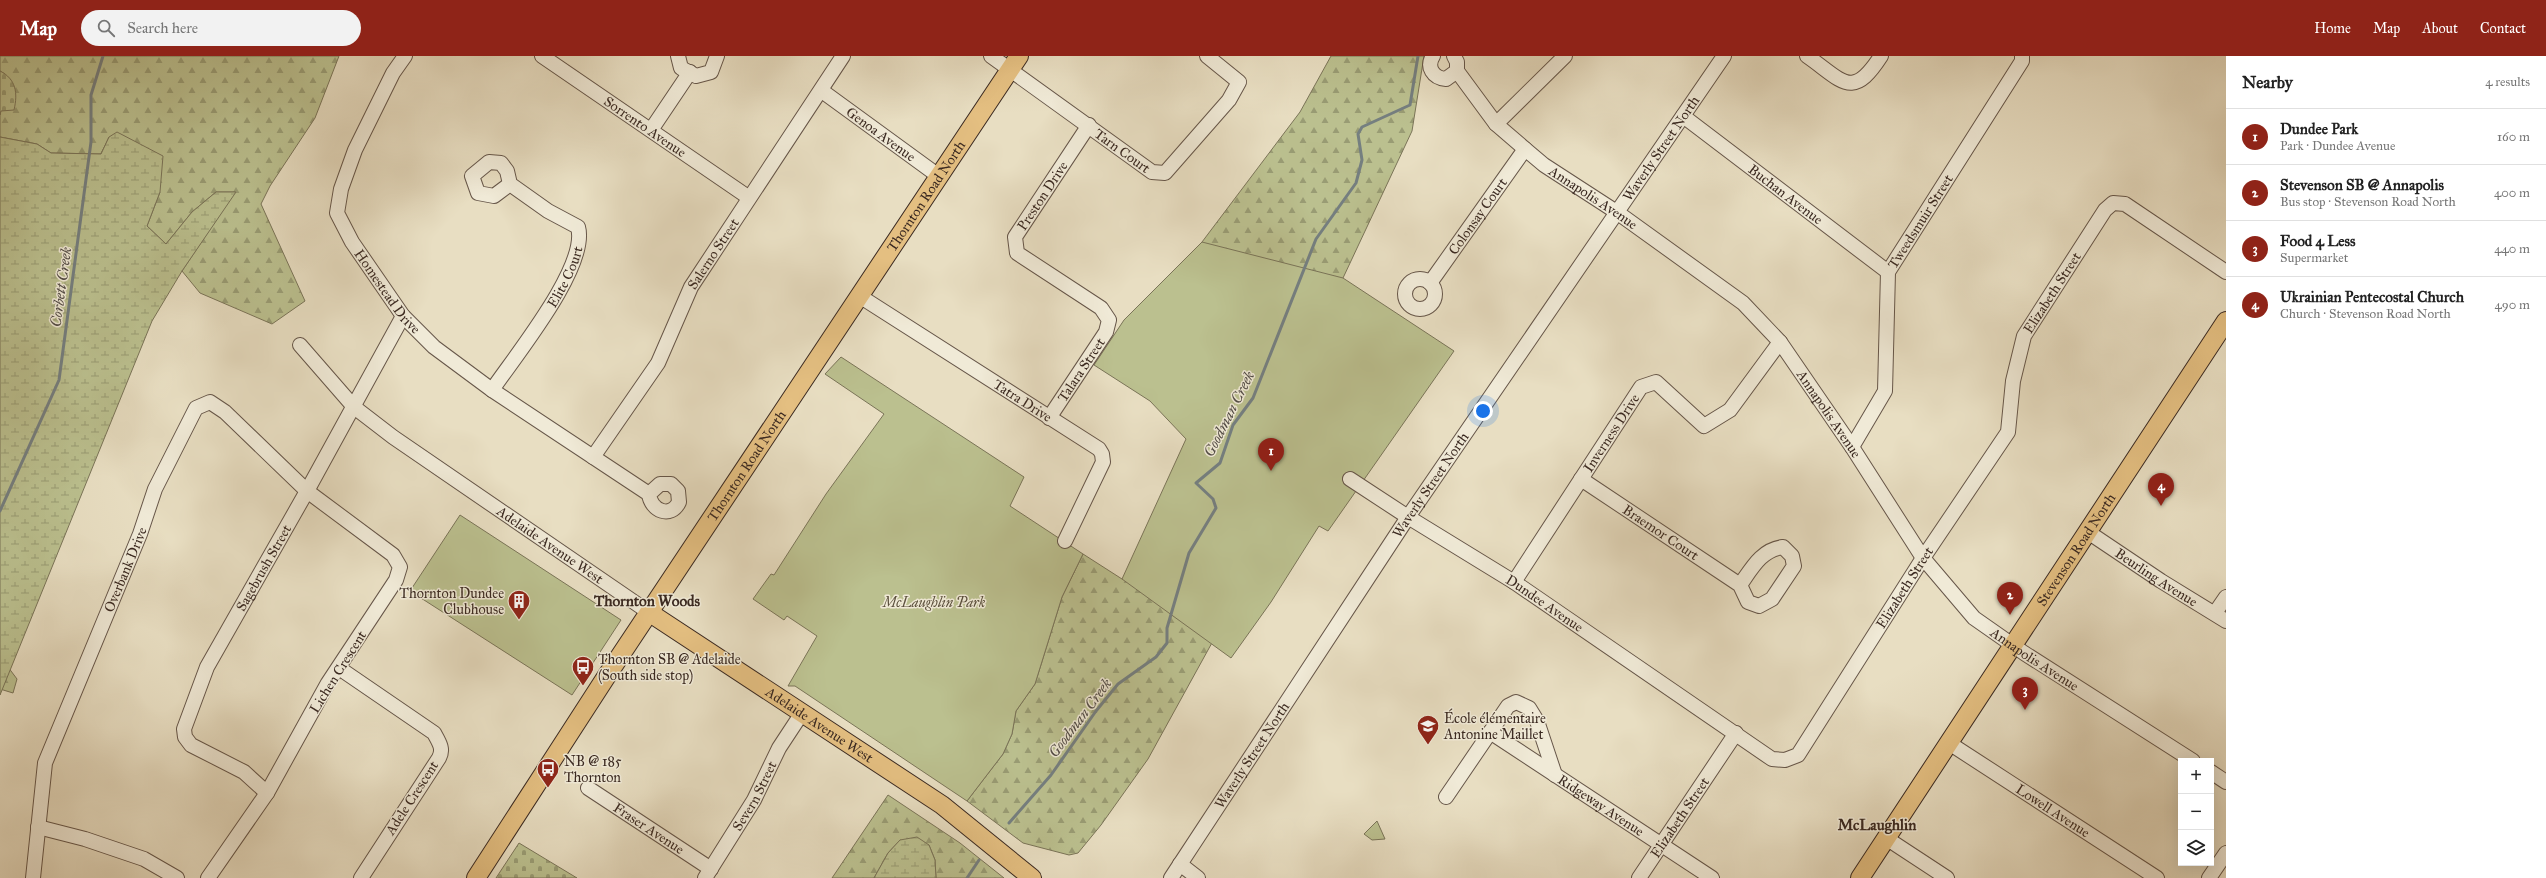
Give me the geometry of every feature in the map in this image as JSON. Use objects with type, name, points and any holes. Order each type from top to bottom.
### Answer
[{"type":"main road","name":"Thornton Road North","points":[[476,878],[1015,63]]},
{"type":"main road","name":"Stevenson Road North","points":[[1860,878],[2226,321]]},
{"type":"main road","name":"Adelaide Avenue West","points":[[650,613],[942,805],[1032,878]]},
{"type":"street","name":"Homestead Drive","points":[[405,56],[393,73],[355,150],[341,189],[337,213],[352,242],[403,316],[434,347],[492,390],[649,494]]},
{"type":"street","points":[[678,56],[681,68],[696,76],[711,72],[717,56]]},
{"type":"street","name":"Salerno Street","points":[[593,457],[658,363],[690,286],[748,197],[822,91],[843,56]]},
{"type":"street","name":"Tarn Court","points":[[991,56],[1015,63],[1089,125],[1152,172],[1165,173],[1229,100],[1239,82],[1207,56]]},
{"type":"street","points":[[1433,56],[1430,65],[1437,77],[1446,79],[1457,71]]},
{"type":"street","name":"Annapolis Avenue","points":[[1454,56],[1458,62],[1457,71],[1496,124],[1524,149],[1544,166],[1618,213],[1743,303],[1780,342],[1852,447],[1923,558],[1974,618],[2012,646],[2188,758]]},
{"type":"street","points":[[1496,124],[1565,56]]},
{"type":"street","name":"Waverly Street North","points":[[1171,878],[1408,517],[1618,213],[1682,116],[1724,56]]},
{"type":"street","points":[[1807,56],[1848,84],[1858,83],[1869,75],[1881,56]]},
{"type":"street","name":"Tweedsmuir Street","points":[[1852,447],[1885,391],[1888,272],[2022,61],[2022,56]]},
{"type":"street","name":"Sorrento Avenue","points":[[547,57],[748,197]]},
{"type":"street","points":[[651,130],[690,72]]},
{"type":"street","name":"Genoa Avenue","points":[[822,91],[940,177]]},
{"type":"street","name":"Buchan Avenue","points":[[1682,116],[1888,272]]},
{"type":"street","name":"Preston Drive","points":[[1089,125],[1016,237],[1017,253],[1101,308],[1109,320]]},
{"type":"street","name":"Colonsay Court","points":[[1430,283],[1524,149]]},
{"type":"street","name":"Elite Court","points":[[492,390],[566,282],[574,261],[580,234],[578,227],[548,211],[510,184]]},
{"type":"street","name":"Elizabeth Street","points":[[1639,878],[1736,733],[1772,760],[1785,760],[1798,755],[1923,558],[2008,432],[2013,381],[2024,336],[2105,210],[2113,203],[2125,204],[2226,272]]},
{"type":"street","name":"Tatra Drive","points":[[861,297],[1099,449],[1103,458],[1065,541]]},
{"type":"street","name":"Sagebrush Street","points":[[267,793],[244,772],[191,744],[185,737],[184,729],[207,667],[354,407],[403,316]]},
{"type":"street","name":"Talara Street","points":[[1049,418],[1106,332],[1109,320]]},
{"type":"street","name":"Inverness Drive","points":[[1514,582],[1641,387],[1656,382],[1704,426],[1730,410],[1780,342]]},
{"type":"street","name":"Adelaide Avenue West","points":[[300,345],[354,407],[393,437],[650,613]]},
{"type":"street","name":"Overbank Drive","points":[[33,878],[45,763],[140,534],[154,489],[196,408],[210,402],[216,405],[307,491]]},
{"type":"street","name":"Dundee Avenue","points":[[1350,479],[1408,517],[1514,582],[1736,733]]},
{"type":"street","name":"Braemor Court","points":[[1581,479],[1740,585]]},
{"type":"street","name":"Lichen Crescent","points":[[208,878],[267,793],[339,668],[396,580],[400,567],[393,555],[307,491]]},
{"type":"street","name":"Beurling Avenue","points":[[2088,532],[2161,581],[2220,617]]},
{"type":"street","points":[[2220,617],[2226,596]]},
{"type":"street","name":"Adele Crescent","points":[[339,668],[434,733],[441,744],[441,753],[439,758],[361,878]]},
{"type":"street","points":[[1446,797],[1508,706],[1516,702],[1529,708],[1537,721],[1555,776]]},
{"type":"street","name":"Severn Street","points":[[708,873],[754,800],[782,742],[802,713]]},
{"type":"street","name":"Ridgeway Avenue","points":[[1490,732],[1712,878]]},
{"type":"street","name":"Lowell Avenue","points":[[1949,743],[2157,878]]},
{"type":"street","points":[[2214,774],[2226,782]]},
{"type":"street","name":"Fraser Avenue","points":[[588,788],[708,873]]},
{"type":"street","points":[[38,827],[85,839],[144,859],[177,878]]},
{"type":"street","points":[[1886,838],[1947,878]]},
{"type":"street","points":[[2209,878],[2226,853]]},
{"type":"street","points":[[1180,864],[1198,878]]},
{"type":"green space","points":[[0,56],[339,56],[315,118],[270,186],[261,204],[305,301],[272,324],[200,293],[182,271],[235,192],[216,192],[192,212],[166,244],[147,226],[160,192],[109,137],[101,154],[51,153],[37,144],[0,137],[0,115],[5,74],[0,71]]},
{"type":"green space","points":[[1331,56],[1424,56],[1412,131],[1343,278],[1275,374],[1202,242],[1300,112]]},
{"type":"green space","points":[[0,71],[13,82],[16,98],[14,110],[1,111],[0,115]]},
{"type":"green space","points":[[117,132],[163,156],[160,192],[147,226],[166,244],[192,212],[216,192],[236,192],[182,271],[152,321],[0,695],[0,137],[37,144],[51,153],[101,154],[109,137]]},
{"type":"green space","points":[[1202,242],[1343,278],[1454,351],[1328,531],[1319,526],[1271,602],[1231,658],[1122,579],[1186,439],[1150,401],[1094,365],[1124,320]]},
{"type":"green space","name":"McLaughlin Park","points":[[841,357],[1024,477],[1010,506],[1083,554],[1062,597],[1035,684],[1016,711],[1012,734],[1003,754],[967,801],[795,686],[788,686],[817,636],[787,616],[784,620],[753,599],[771,574],[774,575],[826,494],[884,414],[825,374]]},
{"type":"green space","points":[[460,515],[621,620],[572,695],[410,591]]},
{"type":"green space","points":[[1083,554],[1122,579],[1246,581],[1148,759],[1101,825],[1078,853],[1069,855],[1023,843],[967,801],[1003,754],[1012,734],[1016,711],[1035,684],[1062,597]]},
{"type":"green space","points":[[0,644],[8,667],[17,679],[13,693],[0,689]]},
{"type":"green space","points":[[888,795],[960,843],[1004,878],[936,878],[935,860],[929,845],[900,840],[888,853],[874,878],[832,878]]},
{"type":"green space","points":[[1377,821],[1385,839],[1372,840],[1364,834]]},
{"type":"green space","points":[[917,837],[929,845],[935,860],[936,878],[874,878],[888,853],[900,840]]},
{"type":"green space","points":[[519,843],[577,878],[496,878]]},
{"type":"waterway","name":"Corbett Creek","points":[[0,511],[59,380],[91,142],[91,95],[103,56]]},
{"type":"waterway","name":"Goodman Creek","points":[[1009,823],[1051,775],[1096,711],[1118,684],[1156,657],[1167,643],[1167,628],[1189,553],[1216,508],[1213,499],[1196,483],[1220,463],[1233,425],[1253,398],[1316,239],[1356,183],[1362,160],[1358,134],[1362,127],[1410,105],[1418,56]]},
{"type":"waterway","name":"Goodman Creek","points":[[967,878],[979,860]]},
{"type":"place","name":"Dundee Park","points":[[1271,471]]},
{"type":"place","name":"Ukrainian Pentecostal Church","points":[[2161,506]]},
{"type":"place","name":"Stevenson SB @ Annapolis","points":[[2010,615]]},
{"type":"place","name":"Thornton Dundee Clubhouse","points":[[519,620]]},
{"type":"place","name":"Thornton SB @ Adelaide (South side stop)","points":[[583,686]]},
{"type":"place","name":"Food 4 Less","points":[[2025,710]]},
{"type":"place","name":"École élémentaire Antonine Maillet","points":[[1428,746]]},
{"type":"place","name":"NB @ 185 Thornton","points":[[548,788]]},
{"type":"district","name":"Thornton Woods","points":[[647,601]]},
{"type":"district","name":"McLaughlin","points":[[1877,825]]}]
